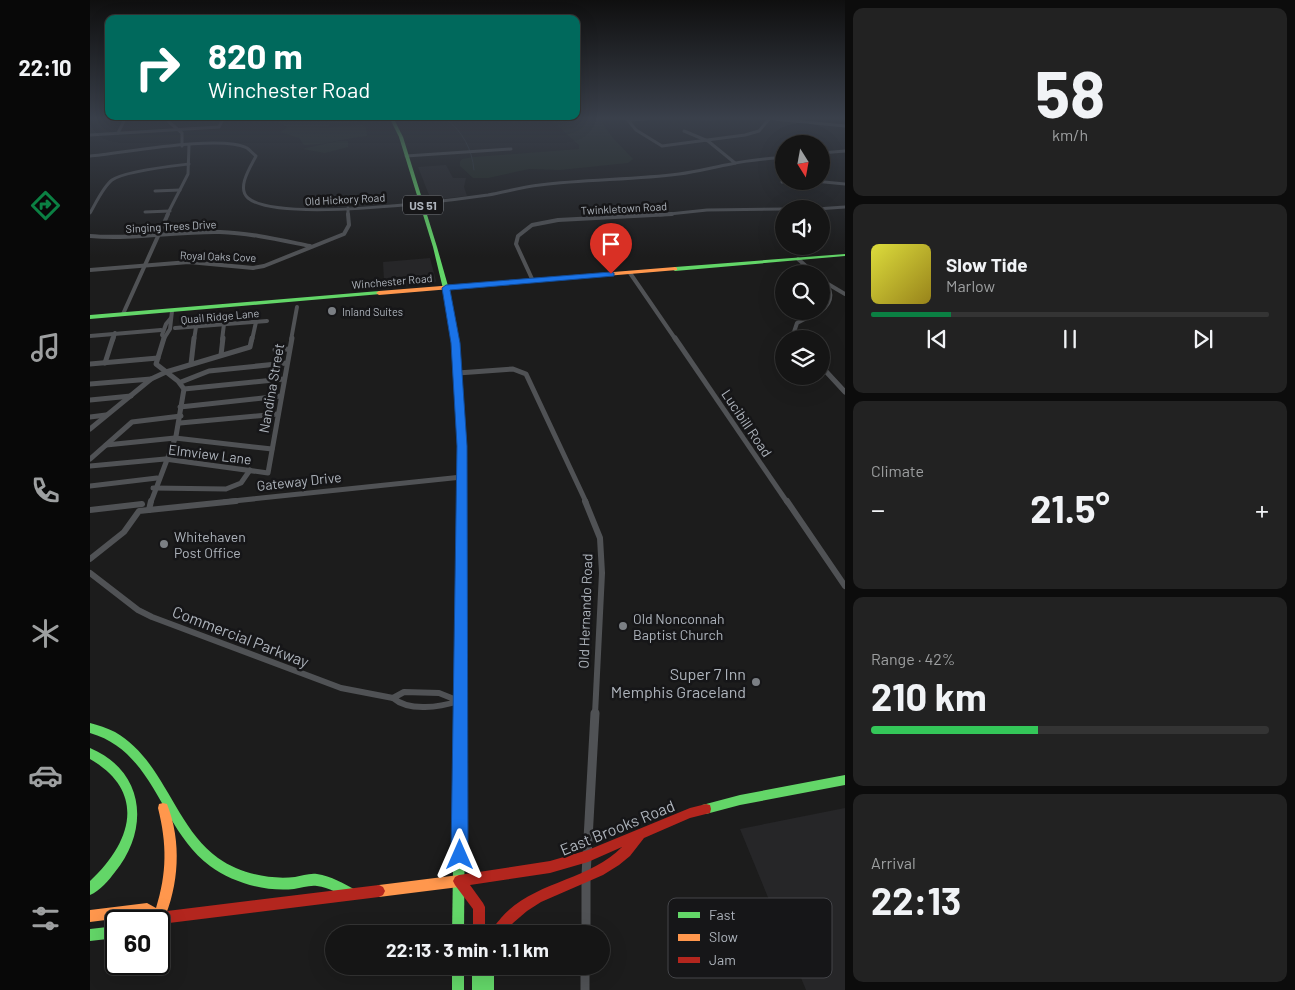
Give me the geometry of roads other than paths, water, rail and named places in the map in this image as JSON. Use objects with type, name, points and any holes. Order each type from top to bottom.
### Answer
[{"type":"main road","name":"US 51","points":[[409,165],[446,288],[458,373],[462,477],[458,925]]},
{"type":"main road","name":"Winchester Road","points":[[90,317],[123,314],[172,315],[446,288],[845,255]]},
{"type":"main road","points":[[90,728],[106,732],[132,749],[144,765],[183,832],[194,846],[219,866],[233,874],[249,879],[278,883],[317,880],[352,894]]},
{"type":"main road","points":[[90,754],[111,765],[126,781],[132,797],[134,815],[128,840],[122,852],[111,868],[90,889]]},
{"type":"main road","name":"East Brooks Road","points":[[170,918],[550,867],[588,856],[673,819],[704,809],[845,780]]},
{"type":"main road","points":[[156,788],[174,846],[170,882],[160,910]]},
{"type":"main road","points":[[502,925],[507,917],[520,905],[614,862],[641,834]]},
{"type":"main road","points":[[459,880],[479,907],[479,925]]},
{"type":"main road","name":"East Brooks Road","points":[[90,916],[105,914]]},
{"type":"main road","points":[[90,935],[105,933]]},
{"type":"main road","points":[[458,975],[458,990]]},
{"type":"main road","points":[[478,975],[478,990]]},
{"type":"main road","points":[[488,975],[488,990]]},
{"type":"street","points":[[90,213],[111,181],[155,168],[179,165]]},
{"type":"street","points":[[123,314],[157,235],[188,174],[189,165]]},
{"type":"street","name":"Old Hickory Road","points":[[251,165],[244,187],[245,195],[265,206],[306,210],[422,203],[478,197],[538,186],[682,174],[724,165]]},
{"type":"street","points":[[830,183],[845,184]]},
{"type":"street","points":[[155,191],[180,190]]},
{"type":"street","points":[[90,204],[96,204]]},
{"type":"street","points":[[830,208],[845,207]]},
{"type":"street","name":"Royal Oaks Cove","points":[[90,270],[189,262],[253,268],[275,262],[347,231],[349,225],[348,208]]},
{"type":"street","name":"Twinkletown Road","points":[[533,281],[516,244],[518,236],[532,225],[558,220],[650,216],[707,210],[775,209]]},
{"type":"street","points":[[145,212],[170,211]]},
{"type":"street","name":"Singing Trees Drive","points":[[90,236],[114,238],[229,232],[312,246]]},
{"type":"street","points":[[798,259],[805,265]]},
{"type":"street","name":"Lucibill Road","points":[[630,273],[845,586]]},
{"type":"street","points":[[830,285],[845,294]]},
{"type":"street","points":[[830,290],[832,294],[830,303]]},
{"type":"street","name":"Nandina Street","points":[[268,473],[297,307]]},
{"type":"street","points":[[149,510],[153,488],[175,438],[181,416],[180,407],[184,389],[181,382],[157,366],[164,337],[168,335],[167,329],[172,315]]},
{"type":"street","points":[[795,330],[797,323],[803,320]]},
{"type":"street","name":"Quail Ridge Lane","points":[[90,336],[267,321]]},
{"type":"street","points":[[90,429],[151,379],[166,372],[250,347],[256,322]]},
{"type":"street","points":[[220,355],[224,324]]},
{"type":"street","points":[[191,364],[196,326]]},
{"type":"street","points":[[106,363],[115,333]]},
{"type":"street","points":[[275,350],[289,349]]},
{"type":"street","points":[[90,364],[158,358]]},
{"type":"street","points":[[181,382],[209,371],[287,364]]},
{"type":"street","name":"Old Hernando Road","points":[[458,373],[513,369],[526,374],[599,532],[602,572],[586,875],[586,925]]},
{"type":"street","points":[[830,376],[845,392]]},
{"type":"street","points":[[90,384],[151,379]]},
{"type":"street","points":[[184,389],[284,379]]},
{"type":"street","points":[[90,400],[131,396]]},
{"type":"street","points":[[180,407],[281,396]]},
{"type":"street","points":[[180,423],[278,414]]},
{"type":"street","points":[[90,417],[106,415]]},
{"type":"street","points":[[90,459],[132,422],[181,416]]},
{"type":"street","points":[[106,445],[175,438],[272,449]]},
{"type":"street","name":"Elmview Lane","points":[[90,466],[165,459],[268,473]]},
{"type":"street","points":[[153,488],[226,489],[241,483],[250,470]]},
{"type":"street","name":"Gateway Drive","points":[[90,559],[123,534],[139,511],[462,477]]},
{"type":"street","points":[[90,486],[157,478]]},
{"type":"street","points":[[90,510],[142,504]]},
{"type":"street","name":"Commercial Parkway","points":[[90,574],[138,610],[152,617],[341,688],[393,698],[401,705],[442,706],[460,701]]},
{"type":"street","name":"Commercial Parkway","points":[[393,698],[404,692],[439,693],[460,701]]},
{"type":"street","points":[[585,975],[585,990]]},
{"type":"waterway","points":[[473,165],[474,170]]},
{"type":"place","name":"Inland Suites","points":[[332,311]]},
{"type":"place","name":"Whitehaven Post Office","points":[[164,544]]},
{"type":"place","name":"Old Nonconnah Baptist Church","points":[[623,626]]},
{"type":"place","name":"Super 7 Inn Memphis Graceland","points":[[756,682]]}]
